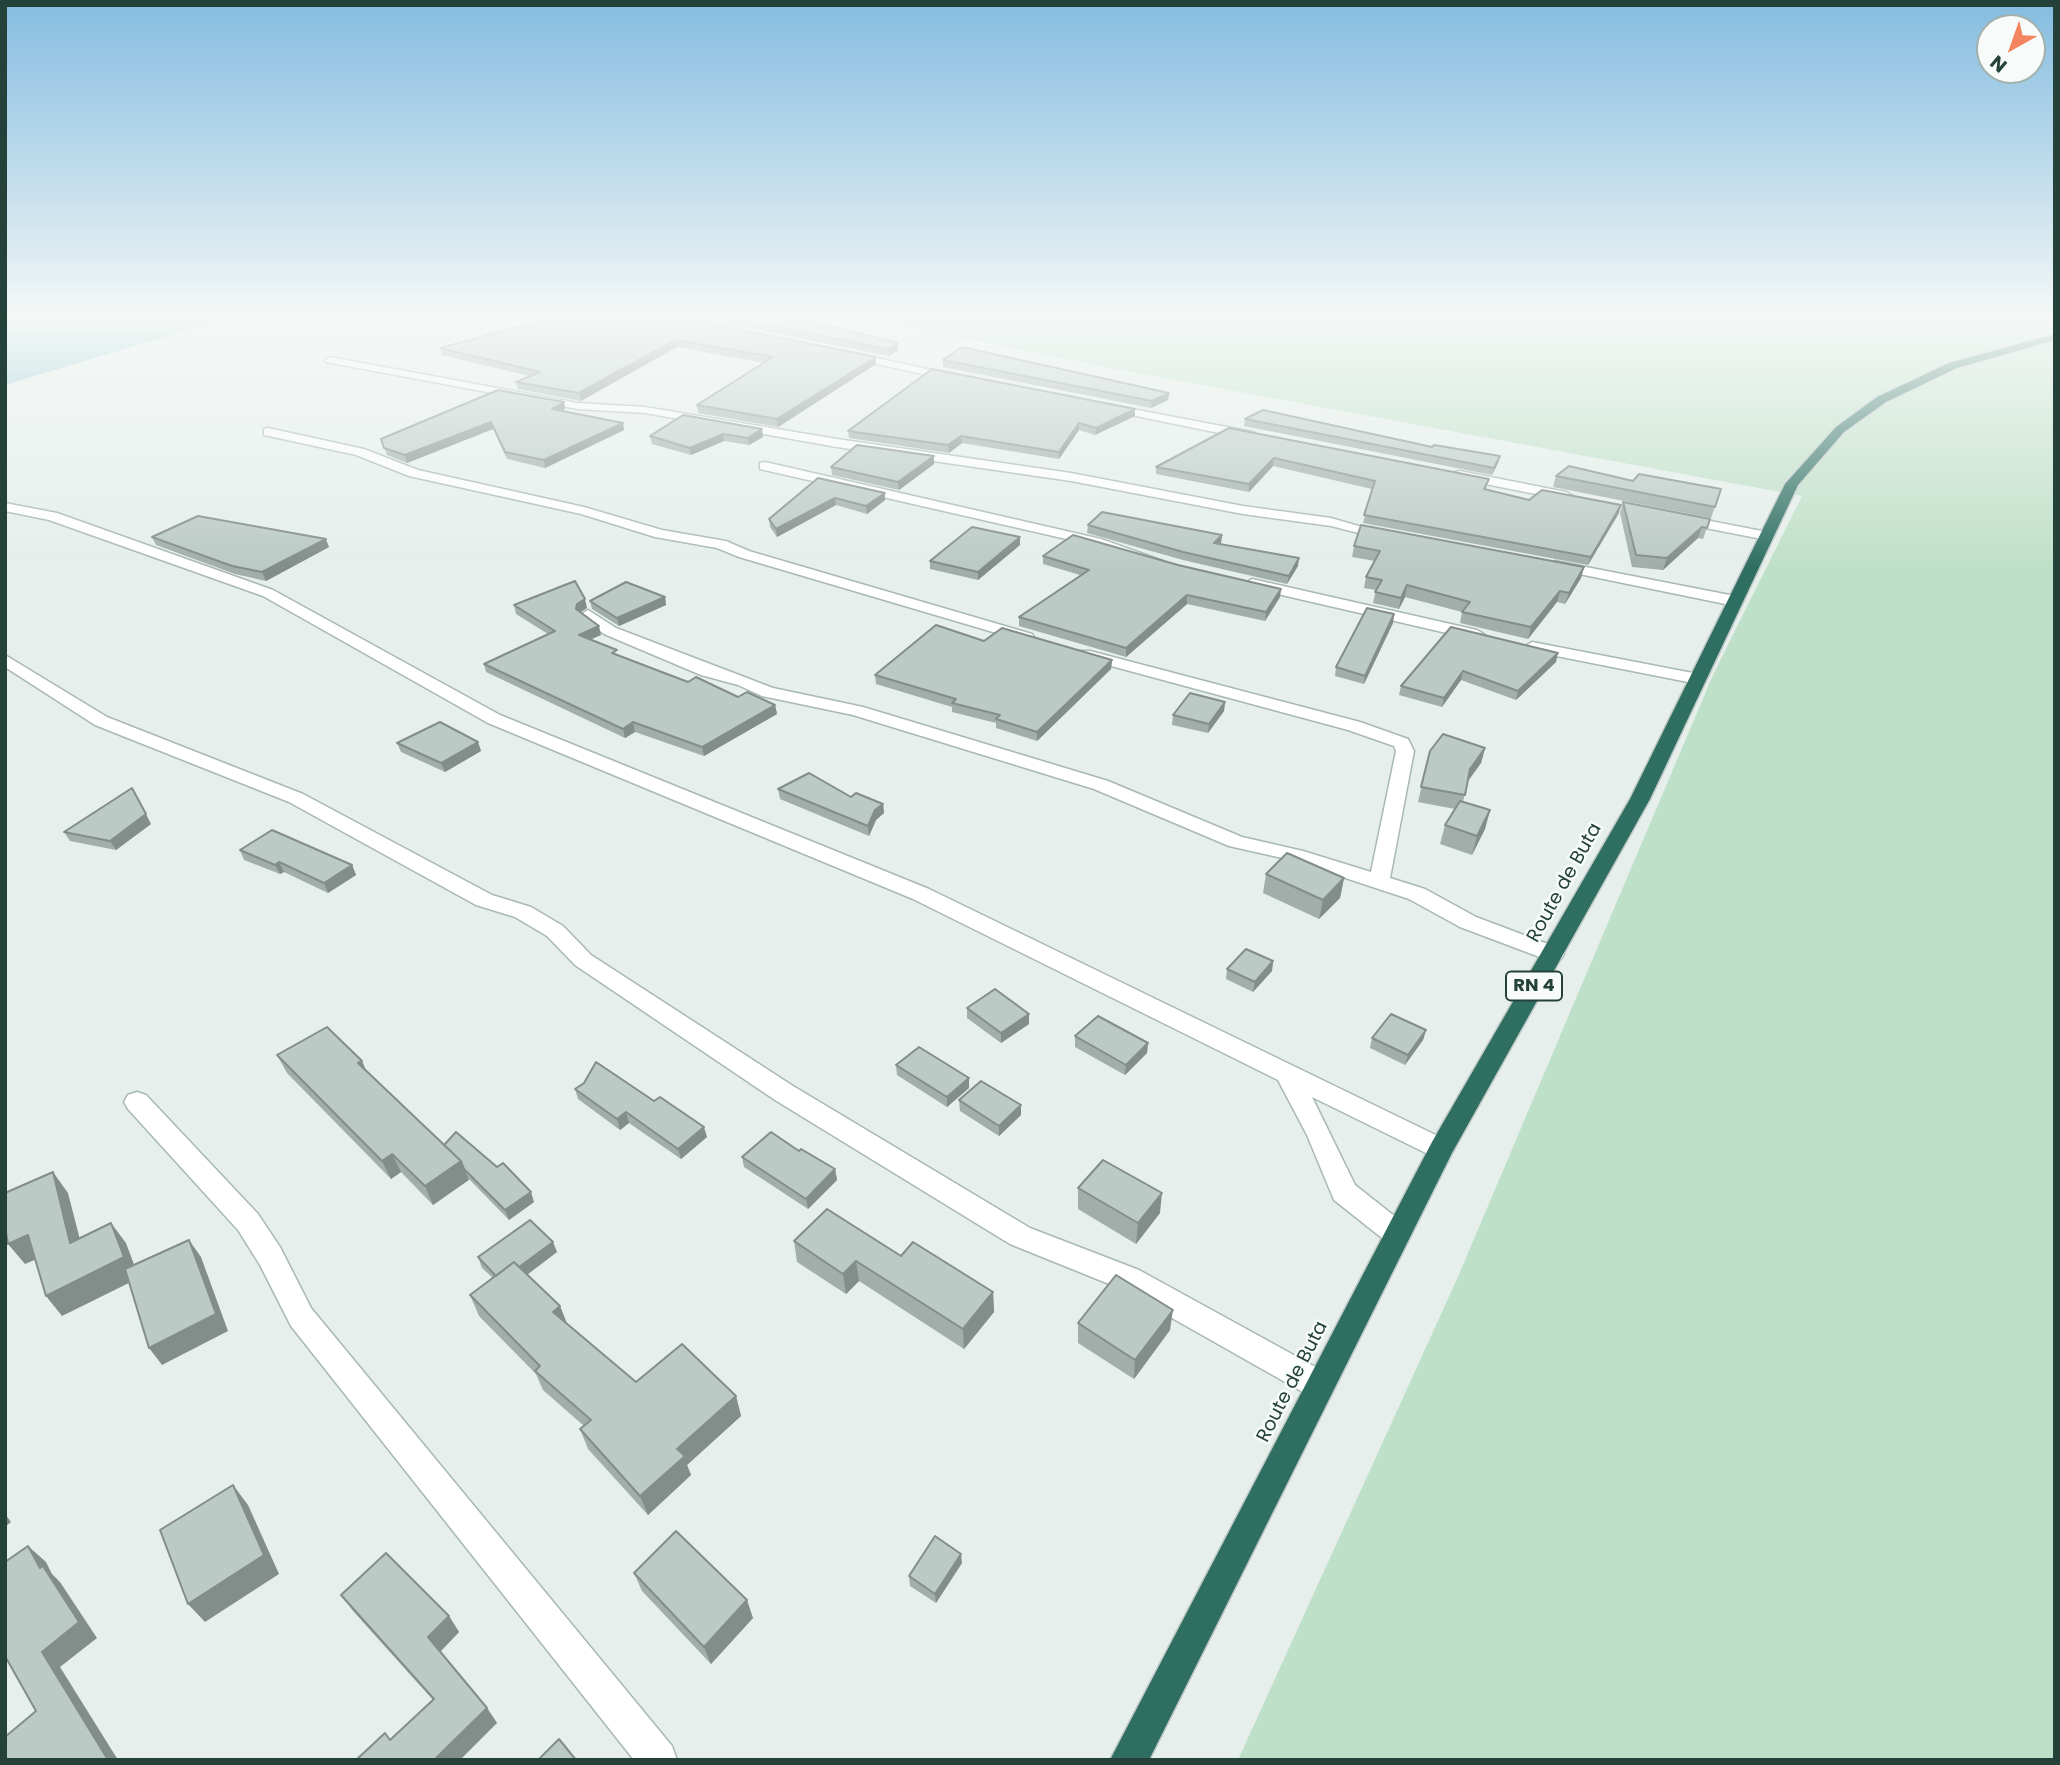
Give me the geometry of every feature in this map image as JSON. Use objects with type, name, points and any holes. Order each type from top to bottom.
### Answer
[{"type":"highway","name":"Route de Buta","points":[[1129,1760],[1441,1149],[1640,799],[1792,484],[1828,441],[1858,415],[1880,401]]},
{"type":"street","points":[[553,401],[578,406],[645,410],[837,443],[1071,477],[1243,510],[1331,522],[1404,540]]},
{"type":"street","points":[[1090,404],[1271,439]]},
{"type":"street","points":[[268,432],[354,450],[419,474],[584,511],[660,534],[722,544],[744,554],[1037,640]]},
{"type":"street","points":[[765,466],[1101,543],[1178,567]]},
{"type":"street","points":[[1445,472],[1576,498]]},
{"type":"street","points":[[5,507],[52,516],[268,593],[494,719],[921,894],[1441,1149]]},
{"type":"street","points":[[1671,517],[1767,536]]},
{"type":"street","points":[[1539,562],[1735,601]]},
{"type":"street","points":[[1231,579],[1505,641],[1698,679]]},
{"type":"street","points":[[588,615],[610,631],[768,692],[857,710],[1101,785],[1236,842],[1296,855],[1417,894],[1468,922],[1553,954]]},
{"type":"street","points":[[1064,648],[1354,726],[1402,743],[1405,751],[1378,882]]},
{"type":"street","points":[[5,660],[101,722],[296,798],[484,900],[523,912],[555,932],[583,960],[784,1093],[1020,1236],[1129,1279],[1319,1385]]},
{"type":"street","points":[[1286,1072],[1320,1135],[1344,1192],[1397,1234]]},
{"type":"street","points":[[137,1102],[248,1222],[270,1256],[301,1317],[658,1760]]},
{"type":"green space","points":[[1290,401],[2055,401],[2055,1760],[1238,1760],[1457,1279],[1713,675],[1802,496]]},
{"type":"building","points":[[471,401],[561,401],[564,402],[552,409],[623,423],[544,460],[505,452],[491,422],[405,455],[384,448],[381,439]]},
{"type":"building","points":[[703,401],[805,401],[777,419],[697,405]]},
{"type":"building","points":[[888,401],[1096,401],[1135,409],[1096,428],[1079,423],[1059,452],[961,436],[948,445],[848,431]]},
{"type":"building","points":[[1263,410],[1432,447],[1434,445],[1500,456],[1494,468],[1245,419]]},
{"type":"building","points":[[683,415],[762,429],[748,438],[723,434],[690,448],[650,436]]},
{"type":"building","points":[[1229,428],[1489,479],[1484,489],[1529,500],[1542,490],[1621,505],[1591,557],[1364,515],[1375,481],[1274,458],[1249,484],[1156,467]]},
{"type":"building","points":[[857,445],[934,456],[898,482],[831,467]]},
{"type":"building","points":[[1569,466],[1633,481],[1639,474],[1721,489],[1715,507],[1556,476]]},
{"type":"building","points":[[818,478],[885,493],[866,506],[835,498],[776,529],[769,519]]},
{"type":"building","points":[[1623,502],[1710,519],[1707,528],[1702,527],[1667,558],[1636,555]]},
{"type":"building","points":[[1102,512],[1222,535],[1214,543],[1299,558],[1289,576],[1183,552],[1088,525]]},
{"type":"building","points":[[198,516],[326,539],[262,572],[232,566],[152,537]]},
{"type":"building","points":[[1361,525],[1584,567],[1569,593],[1560,591],[1531,627],[1462,612],[1470,602],[1407,585],[1401,598],[1375,592],[1382,580],[1366,577],[1380,551],[1354,546]]},
{"type":"building","points":[[972,527],[1020,537],[978,572],[930,561]]},
{"type":"building","points":[[1073,535],[1178,565],[1281,589],[1266,612],[1187,595],[1126,648],[1019,617],[1089,570],[1043,556]]},
{"type":"building","points":[[575,581],[585,599],[577,604],[576,609],[599,626],[579,635],[617,650],[612,653],[688,682],[696,677],[738,697],[747,692],[775,705],[702,747],[633,722],[623,729],[484,664],[555,631],[514,605]]},
{"type":"building","points":[[626,582],[665,597],[617,618],[590,601]]},
{"type":"building","points":[[1367,608],[1394,614],[1365,676],[1336,667]]},
{"type":"building","points":[[936,625],[984,641],[1002,628],[1112,660],[1037,732],[996,719],[1000,715],[952,703],[956,699],[875,675]]},
{"type":"building","points":[[1451,627],[1558,653],[1518,691],[1463,671],[1444,698],[1401,686]]},
{"type":"building","points":[[1190,693],[1225,702],[1209,724],[1173,715]]},
{"type":"building","points":[[440,722],[478,742],[441,763],[397,743]]},
{"type":"building","points":[[1443,734],[1485,748],[1470,769],[1465,795],[1421,787],[1430,751]]},
{"type":"building","points":[[809,773],[851,797],[856,793],[883,804],[875,810],[868,826],[778,789]]},
{"type":"building","points":[[132,788],[146,814],[110,841],[64,832]]},
{"type":"building","points":[[1460,801],[1490,810],[1477,836],[1445,825]]},
{"type":"building","points":[[272,830],[352,865],[324,883],[279,862],[275,865],[240,850]]},
{"type":"building","points":[[1287,853],[1344,878],[1323,900],[1266,874]]},
{"type":"building","points":[[1246,949],[1273,961],[1255,982],[1227,969]]},
{"type":"building","points":[[995,989],[1029,1014],[1001,1033],[967,1008]]},
{"type":"building","points":[[1391,1014],[1426,1030],[1408,1055],[1372,1038]]},
{"type":"building","points":[[1098,1016],[1148,1043],[1126,1065],[1075,1036]]},
{"type":"building","points":[[327,1027],[362,1061],[358,1063],[461,1161],[425,1186],[392,1154],[382,1161],[277,1055]]},
{"type":"building","points":[[919,1047],[969,1078],[947,1097],[896,1065]]},
{"type":"building","points":[[596,1062],[654,1101],[660,1097],[704,1127],[678,1149],[626,1112],[617,1119],[575,1089],[584,1083]]},
{"type":"building","points":[[981,1081],[1021,1105],[999,1126],[959,1100]]},
{"type":"building","points":[[456,1132],[497,1167],[503,1163],[531,1192],[505,1210],[444,1145]]},
{"type":"building","points":[[771,1132],[799,1151],[801,1149],[835,1169],[806,1199],[742,1157]]},
{"type":"building","points":[[1103,1160],[1162,1193],[1138,1223],[1078,1188]]},
{"type":"building","points":[[53,1172],[70,1243],[111,1223],[124,1257],[46,1296],[28,1235],[8,1244],[5,1193]]},
{"type":"building","points":[[827,1209],[901,1256],[913,1242],[993,1292],[963,1329],[856,1261],[843,1274],[794,1241]]},
{"type":"building","points":[[530,1220],[553,1242],[519,1267],[514,1262],[496,1276],[478,1257]]},
{"type":"building","points":[[189,1240],[216,1314],[149,1348],[125,1269]]},
{"type":"building","points":[[514,1262],[560,1306],[553,1312],[636,1382],[682,1344],[736,1396],[677,1449],[685,1456],[640,1496],[580,1429],[591,1420],[535,1371],[540,1366],[470,1295]]},
{"type":"building","points":[[1116,1275],[1173,1310],[1135,1360],[1078,1323]]},
{"type":"building","points":[[233,1485],[264,1555],[188,1604],[160,1530]]},
{"type":"building","points":[[676,1531],[747,1600],[704,1647],[634,1573]]},
{"type":"building","points":[[935,1536],[961,1554],[935,1594],[909,1576]]},
{"type":"building","points":[[28,1546],[40,1568],[43,1566],[79,1622],[42,1652],[108,1760],[5,1760],[5,1737],[36,1711],[5,1656],[5,1562]]},
{"type":"building","points":[[386,1553],[449,1616],[428,1637],[487,1708],[434,1760],[356,1760],[385,1733],[390,1740],[434,1699],[341,1595]]},
{"type":"building","points":[[559,1739],[576,1760],[538,1760]]}]
